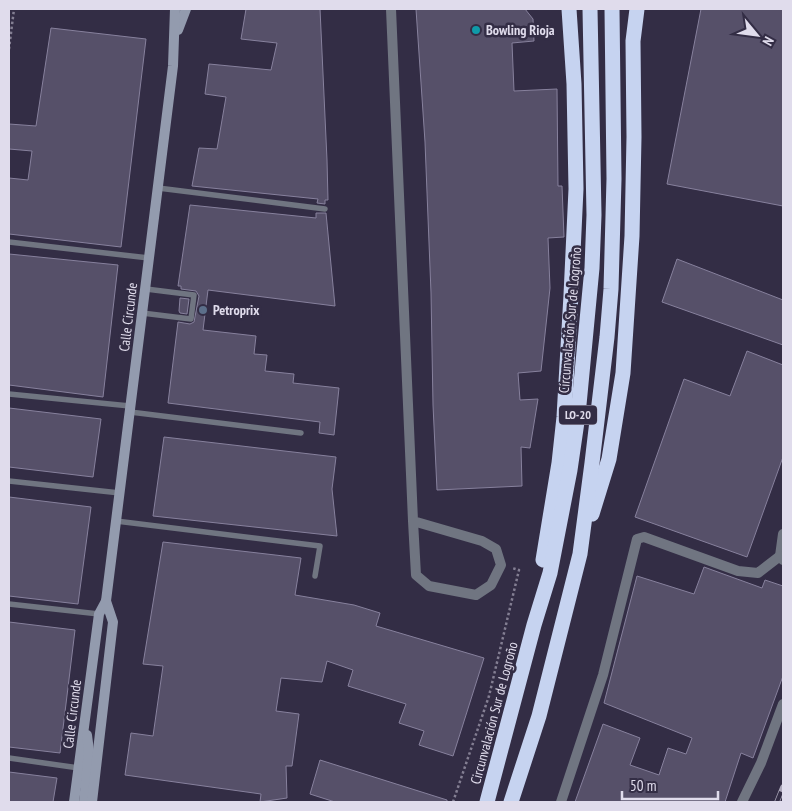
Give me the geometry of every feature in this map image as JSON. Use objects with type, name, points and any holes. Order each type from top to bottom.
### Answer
[{"type":"highway","points":[[534,625],[564,417],[571,304],[576,189],[574,84],[571,12],[569,9]]},
{"type":"highway","points":[[580,554],[610,459],[623,373],[632,236],[633,41],[637,9]]},
{"type":"highway","name":"Circunvalación Sur de Logroño","points":[[487,802],[534,625],[550,573],[578,415],[592,268],[594,215],[590,13]]},
{"type":"highway","name":"LO-20","points":[[511,802],[539,716],[580,554],[606,347],[611,289],[614,179],[612,14]]},
{"type":"main road","name":"Calle Circunde","points":[[74,802],[99,614],[106,600],[120,493],[174,66],[176,9]]},
{"type":"main road","name":"Calle Circunde","points":[[175,36],[186,9]]},
{"type":"main road","name":"Calle Circunde","points":[[91,801],[113,622],[106,600]]},
{"type":"main road","points":[[84,724],[88,739],[91,801]]},
{"type":"street","points":[[391,9],[413,521],[416,575],[429,586],[476,595],[491,585],[501,566],[496,549],[482,541],[413,521]]},
{"type":"street","points":[[561,802],[602,676],[637,539],[644,537],[738,571],[758,573],[782,558],[783,534]]},
{"type":"street","points":[[742,802],[761,763],[783,704]]},
{"type":"lane","points":[[158,188],[325,209]]},
{"type":"lane","points":[[9,242],[149,258]]},
{"type":"lane","points":[[142,313],[191,319],[194,295],[146,288]]},
{"type":"lane","points":[[9,394],[301,433]]},
{"type":"lane","points":[[9,481],[120,493]]},
{"type":"lane","points":[[116,521],[320,546],[316,576]]},
{"type":"lane","points":[[9,604],[99,614]]},
{"type":"lane","points":[[9,758],[79,768]]},
{"type":"path","points":[[9,49],[14,9]]},
{"type":"path","points":[[452,802],[489,696],[519,570],[501,566]]},
{"type":"building","points":[[246,9],[320,9],[327,160],[328,200],[325,200],[325,204],[317,203],[318,199],[192,186],[199,148],[217,149],[226,97],[205,94],[209,64],[271,70],[277,43],[241,39]]},
{"type":"building","points":[[416,9],[525,9],[533,19],[534,41],[512,43],[514,91],[557,89],[558,186],[562,186],[564,237],[548,238],[550,288],[541,371],[518,373],[520,400],[538,399],[530,448],[521,447],[522,486],[437,490],[425,142]]},
{"type":"building","points":[[701,9],[783,9],[783,206],[667,184]]},
{"type":"building","points":[[51,28],[146,39],[121,247],[9,234],[9,178],[28,180],[32,151],[9,149],[9,124],[36,126]]},
{"type":"building","points":[[190,205],[316,218],[316,213],[326,213],[335,306],[208,290],[203,330],[256,336],[254,354],[267,355],[265,371],[294,374],[293,383],[339,388],[334,435],[319,433],[320,422],[168,403],[178,322],[190,324],[194,322],[199,296],[196,291],[181,289],[181,286],[178,286]]},
{"type":"building","points":[[9,254],[118,265],[103,397],[9,385]]},
{"type":"building","points":[[677,259],[783,300],[783,345],[662,302]]},
{"type":"building","points":[[180,298],[189,299],[187,314],[180,313],[179,311]]},
{"type":"building","points":[[747,351],[783,365],[783,457],[747,557],[635,517],[684,379],[730,396]]},
{"type":"building","points":[[9,408],[101,419],[93,477],[9,467]]},
{"type":"building","points":[[164,437],[336,457],[332,489],[337,536],[153,516]]},
{"type":"building","points":[[9,497],[91,507],[78,604],[9,596]]},
{"type":"building","points":[[163,542],[301,558],[295,595],[354,605],[380,613],[376,626],[484,658],[453,756],[419,745],[424,731],[399,723],[406,704],[348,686],[353,670],[327,661],[322,682],[281,678],[276,711],[299,714],[292,766],[286,766],[287,798],[260,802],[261,794],[125,775],[131,733],[153,736],[163,666],[143,664]]},
{"type":"building","points":[[704,567],[762,588],[765,580],[783,586],[783,676],[753,758],[741,753],[725,802],[575,802],[603,724],[640,738],[630,765],[659,775],[668,748],[686,754],[692,738],[604,703],[637,576],[694,594]]},
{"type":"building","points":[[9,622],[75,630],[60,753],[9,747]]},
{"type":"building","points":[[320,760],[447,800],[447,802],[335,802],[310,794]]},
{"type":"building","points":[[9,772],[57,778],[53,802],[9,802]]},
{"type":"railway","points":[[777,802],[783,787]]},
{"type":"place","name":"Bowling Rioja","points":[[476,30]]},
{"type":"place","name":"Petroprix","points":[[203,310]]}]
